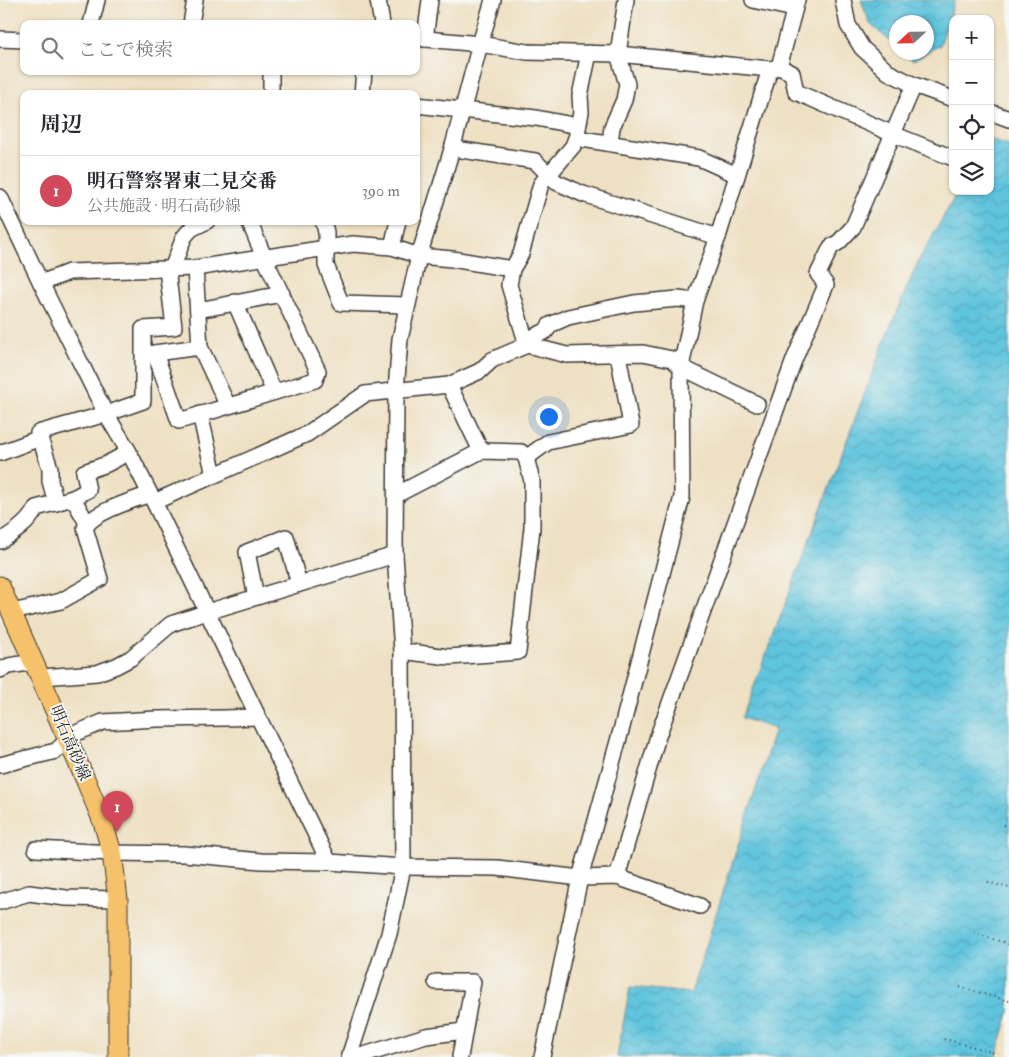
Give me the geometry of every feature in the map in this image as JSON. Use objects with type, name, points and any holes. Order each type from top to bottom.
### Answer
[{"type":"main road","name":"明石高砂線","points":[[0,586],[69,740],[103,822],[112,853],[118,900],[118,1057]]},
{"type":"street","points":[[92,20],[97,0]]},
{"type":"street","points":[[192,20],[195,0]]},
{"type":"street","points":[[378,0],[381,20]]},
{"type":"street","points":[[430,0],[421,39],[480,44],[527,52],[618,54],[775,68],[792,73],[796,92],[949,156]]},
{"type":"street","points":[[464,1031],[426,1036],[397,1051],[349,1056],[390,934],[403,867],[402,651],[395,555],[396,391],[400,340],[419,256],[453,146],[493,0]]},
{"type":"street","points":[[610,143],[612,128],[624,100],[627,84],[618,54],[626,0]]},
{"type":"street","points":[[542,1057],[580,878],[622,727],[682,497],[681,367],[695,301],[796,4],[753,0]]},
{"type":"street","points":[[843,0],[848,25],[862,48],[888,72],[914,85],[949,98]]},
{"type":"street","points":[[0,40],[20,40]]},
{"type":"street","points":[[526,343],[509,285],[512,269],[521,254],[541,184],[573,146],[581,112],[580,96],[589,53]]},
{"type":"street","points":[[271,75],[271,90]]},
{"type":"street","points":[[362,90],[364,75]]},
{"type":"street","points":[[617,878],[658,736],[794,360],[826,285],[818,274],[831,247],[839,242],[853,227],[914,85]]},
{"type":"street","points":[[420,106],[536,118],[610,143],[699,158],[737,175]]},
{"type":"street","points":[[994,113],[1009,119]]},
{"type":"street","points":[[453,146],[462,150],[535,161],[556,182],[583,194],[718,237]]},
{"type":"street","points":[[0,197],[106,414],[129,452],[152,498],[329,862]]},
{"type":"street","points":[[198,225],[190,229],[184,237],[168,277],[174,327],[143,329],[149,354],[179,421],[314,380],[318,371],[251,225]]},
{"type":"street","points":[[324,225],[326,232],[326,266],[341,303],[408,305]]},
{"type":"street","points":[[392,247],[397,225]]},
{"type":"street","points":[[41,283],[69,272],[195,268],[353,244],[392,247],[419,256],[452,259],[512,269]]},
{"type":"street","points":[[195,268],[200,347],[228,406]]},
{"type":"street","points":[[198,310],[282,294]]},
{"type":"street","points":[[12,612],[61,601],[100,579],[85,528],[87,523],[122,504],[152,498],[214,475],[307,434],[365,394],[449,385],[480,371],[492,360],[526,343],[546,331],[550,325],[568,317],[634,303],[678,299],[695,301]]},
{"type":"street","points":[[235,302],[274,392]]},
{"type":"street","points":[[526,343],[567,355],[643,354],[672,359],[681,367],[757,404]]},
{"type":"street","points":[[149,354],[200,347]]},
{"type":"street","points":[[56,502],[50,481],[50,468],[38,433],[106,414],[143,401],[149,354]]},
{"type":"street","points":[[526,458],[548,442],[631,425],[618,354]]},
{"type":"street","points":[[449,385],[482,451]]},
{"type":"street","points":[[200,414],[214,475]]},
{"type":"street","points":[[0,453],[40,438]]},
{"type":"street","points":[[396,495],[482,451],[521,452],[526,458],[532,482],[532,528],[518,652],[449,657],[402,651]]},
{"type":"street","points":[[0,541],[18,530],[34,513],[36,508],[73,498],[88,490],[84,472],[106,464],[129,452]]},
{"type":"street","points":[[73,498],[87,523]]},
{"type":"street","points":[[256,597],[247,552],[286,537],[299,584]]},
{"type":"street","points":[[0,670],[9,666],[38,670],[96,673],[131,658],[171,624],[395,555]]},
{"type":"street","points":[[0,765],[56,751],[74,734],[103,722],[258,717]]},
{"type":"street","points":[[36,849],[184,854],[260,861],[329,862],[403,867],[497,868],[580,878],[617,878],[700,906]]},
{"type":"street","points":[[0,902],[29,893],[66,898],[118,900]]},
{"type":"street","points":[[436,982],[473,982],[460,1057]]},
{"type":"path","points":[[1003,825],[1009,827]]},
{"type":"path","points":[[988,882],[1009,888]]},
{"type":"path","points":[[974,933],[1009,944]]},
{"type":"path","points":[[960,987],[1009,1000]]},
{"type":"path","points":[[944,1039],[1000,1054]]},
{"type":"water","points":[[861,0],[955,0],[940,45],[934,48],[934,15],[889,15],[889,40],[870,24]]},
{"type":"water","points":[[994,140],[1009,145],[1009,1013],[996,1057],[617,1057],[630,987],[691,993],[775,729],[742,718],[887,334],[918,262],[956,195],[994,195]]},
{"type":"place","name":"明石警察署東二見交番","points":[[117,832]]}]
